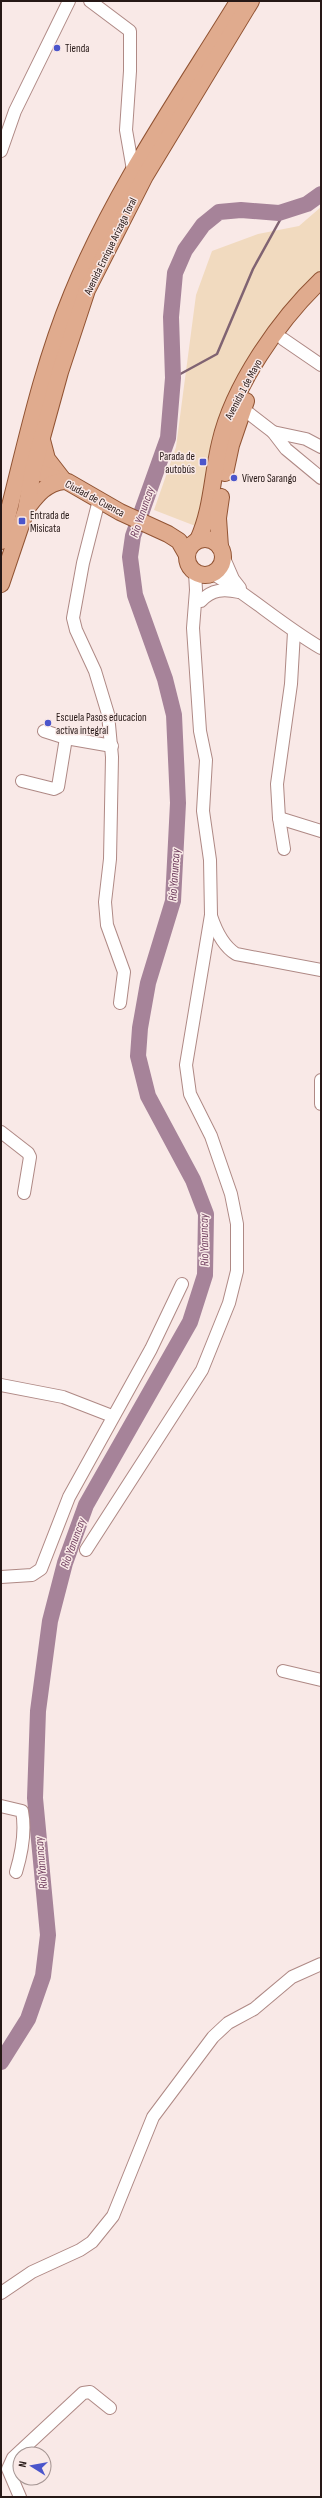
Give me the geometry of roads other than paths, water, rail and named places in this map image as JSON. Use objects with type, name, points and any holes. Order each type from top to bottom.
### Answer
[{"type":"main road","name":"Avenida Enrique Arízaga Toral","points":[[1,541],[26,468],[56,336],[72,294],[133,170],[238,1]]},
{"type":"main road","name":"Avenida Enrique Arízaga Toral","points":[[1,584],[26,510],[26,468],[42,437],[60,372],[87,290],[145,176],[252,1]]},
{"type":"main road","name":"Avenida 1 de Mayo","points":[[197,541],[207,516],[220,444],[234,402],[276,333],[308,293],[321,280]]},
{"type":"main road","name":"Avenida 1 de Mayo","points":[[221,552],[218,531],[219,505],[231,445],[242,408],[256,381],[283,339],[321,293]]},
{"type":"main road","points":[[26,510],[37,495],[51,484],[64,481],[47,459],[42,437]]},
{"type":"main road","name":"Ciudad de Cuenca","points":[[26,468],[64,481],[120,512],[166,533],[179,541],[187,555]]},
{"type":"main road","name":"Ciudad de Cuenca","points":[[166,533],[197,541]]},
{"type":"main road","points":[[212,540],[221,552],[220,566],[206,573],[189,564],[187,555],[190,547],[197,541],[212,540]]},
{"type":"street","points":[[1,151],[15,111],[69,1]]},
{"type":"street","points":[[90,1],[130,31],[130,71],[126,130],[133,170]]},
{"type":"street","points":[[283,339],[321,365]]},
{"type":"street","points":[[242,408],[273,432],[286,449],[321,478]]},
{"type":"street","points":[[273,432],[306,439],[321,447]]},
{"type":"street","points":[[99,500],[83,563],[73,618],[76,630],[95,671],[108,714],[112,746],[110,859],[105,902],[107,925],[124,972],[120,1003]]},
{"type":"street","points":[[221,552],[233,579],[244,593]]},
{"type":"street","points":[[86,1550],[202,1370],[229,1303],[236,1271],[237,1224],[231,1194],[211,1136],[190,1094],[186,1079],[186,1065],[211,915],[210,860],[203,811],[206,760],[200,731],[193,628],[206,573],[244,593],[294,632],[321,648]]},
{"type":"street","points":[[198,606],[212,592],[220,590],[244,593]]},
{"type":"street","points":[[284,849],[278,818],[277,784],[291,684],[294,632]]},
{"type":"street","points":[[44,731],[66,738],[112,746]]},
{"type":"street","points":[[22,781],[54,789],[58,787],[66,738]]},
{"type":"street","points":[[278,818],[321,831]]},
{"type":"street","points":[[211,915],[220,938],[229,950],[236,954],[321,970]]},
{"type":"street","points":[[321,1080],[321,1104]]},
{"type":"street","points":[[1,1132],[28,1153],[30,1157],[24,1192]]},
{"type":"street","points":[[1,1577],[32,1575],[41,1570],[69,1497],[112,1416],[151,1349],[182,1284]]},
{"type":"street","points":[[1,1385],[62,1397],[112,1416]]},
{"type":"street","points":[[283,1671],[321,1680]]},
{"type":"street","points":[[1,1806],[22,1811],[24,1828],[22,1850],[16,1872]]},
{"type":"street","points":[[1,2293],[32,2272],[80,2250],[92,2242],[113,2216],[153,2117],[213,2037],[228,2023],[254,2009],[292,1977],[321,1964]]},
{"type":"street","points":[[20,2497],[8,2469],[13,2458],[83,2393],[90,2392],[110,2408]]},
{"type":"waterway","name":"Río Yanuncay","points":[[1,2062],[28,2019],[43,1976],[48,1935],[35,1798],[38,1711],[50,1621],[65,1563],[86,1505],[190,1322],[205,1275],[206,1214],[193,1180],[148,1096],[138,1056],[140,1028],[148,983],[173,901],[178,803],[174,715],[165,679],[135,595],[130,557],[133,536],[168,438],[173,378],[171,317],[175,273],[185,250],[203,225],[219,212],[241,210],[279,213],[307,204],[321,194]]},
{"type":"waterway","name":"Río Yanuncay","points":[[173,378],[217,354],[253,269],[285,211]]},
{"type":"place","name":"Tienda","points":[[57,48]]},
{"type":"place","name":"Parada de autobús","points":[[203,462]]},
{"type":"place","name":"Vivero Sarango","points":[[234,478]]},
{"type":"place","name":"Entrada de Misicata","points":[[22,521]]},
{"type":"place","name":"Escuela Pasos educacion activa integral","points":[[48,723]]}]
